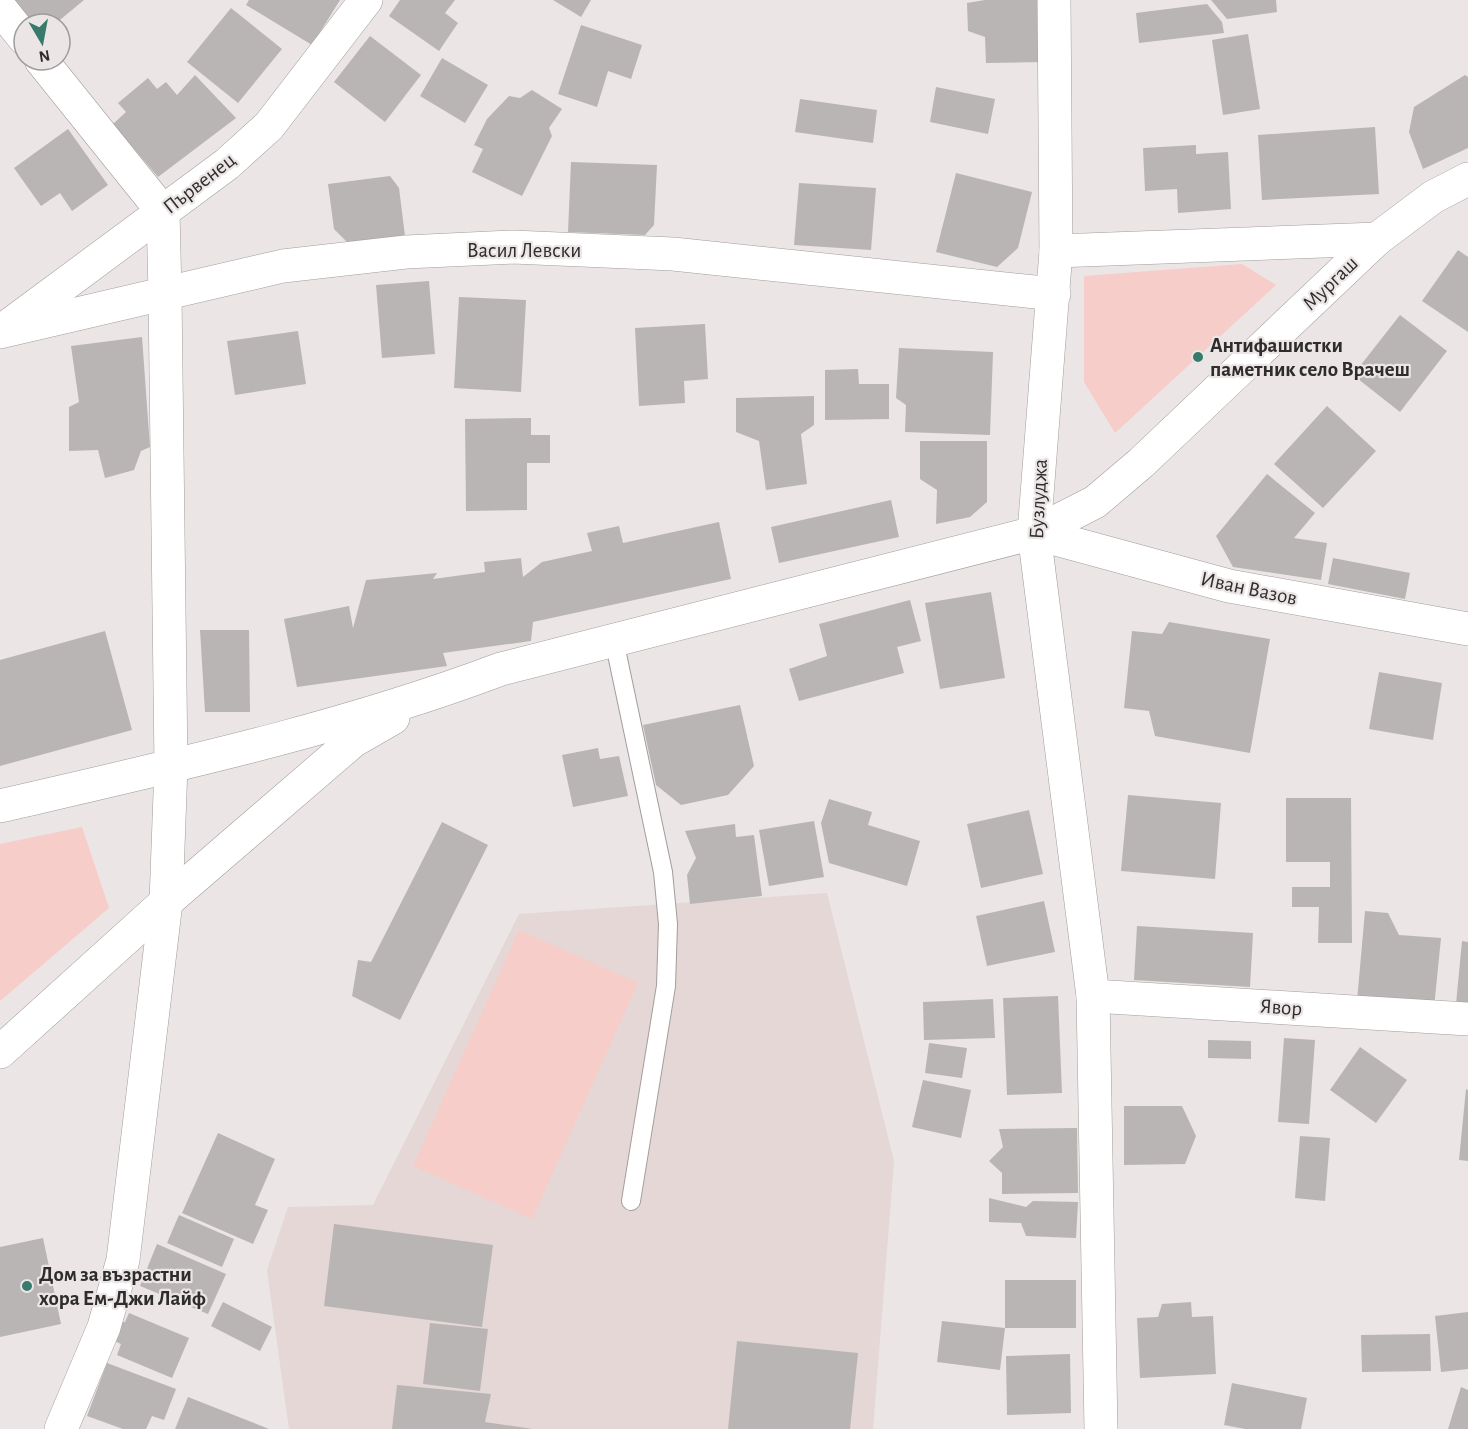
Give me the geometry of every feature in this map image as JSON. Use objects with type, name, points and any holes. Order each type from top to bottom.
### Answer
[{"type":"street","name":"Първенец","points":[[1,332],[227,164],[268,126],[366,0]]},
{"type":"street","name":"Бузлуджа","points":[[1054,0],[1056,251],[1034,533],[1093,996],[1101,1429]]},
{"type":"street","points":[[0,8],[12,23]]},
{"type":"street","points":[[51,72],[163,212],[165,294],[171,766],[166,902],[123,1260],[104,1327],[68,1427]]},
{"type":"street","name":"Мургаш","points":[[428,697],[501,669],[1034,533],[1095,502],[1141,463],[1377,239],[1433,197],[1468,180]]},
{"type":"street","points":[[1056,251],[1377,239]]},
{"type":"street","name":"Васил Левски","points":[[1,332],[283,266],[406,252],[513,248],[673,254],[1054,294]]},
{"type":"street","name":"Иван Вазов","points":[[1034,533],[1228,586],[1468,629]]},
{"type":"street","points":[[0,806],[171,766],[428,697]]},
{"type":"street","points":[[0,1052],[166,902],[353,741],[428,697]]},
{"type":"street","name":"Явор","points":[[1093,996],[1468,1019]]},
{"type":"lane","points":[[614,640],[663,872],[668,924],[666,986],[631,1201]]},
{"type":"shaded area","points":[[1242,264],[1276,285],[1115,433],[1084,382],[1084,276]]},
{"type":"shaded area","points":[[82,827],[109,908],[0,1001],[0,844]]},
{"type":"shaded area","points":[[827,893],[894,1161],[873,1429],[289,1429],[267,1270],[288,1207],[373,1205],[519,914]]},
{"type":"shaded area","points":[[519,930],[638,983],[532,1219],[413,1166]]},
{"type":"building","points":[[13,0],[84,0],[70,12],[23,12]]},
{"type":"building","points":[[249,0],[340,0],[312,45],[246,5]]},
{"type":"building","points":[[400,0],[455,0],[445,13],[458,23],[439,51],[389,16]]},
{"type":"building","points":[[553,0],[591,0],[581,17]]},
{"type":"building","points":[[985,0],[1043,0],[1045,62],[986,63],[985,37],[968,31],[967,3]]},
{"type":"building","points":[[1211,0],[1276,0],[1277,12],[1227,19]]},
{"type":"building","points":[[1207,4],[1222,22],[1224,33],[1139,43],[1136,13]]},
{"type":"building","points":[[231,8],[282,49],[238,103],[187,62]]},
{"type":"building","points":[[581,25],[642,45],[631,79],[608,71],[597,107],[558,94]]},
{"type":"building","points":[[1248,34],[1260,109],[1223,115],[1212,40]]},
{"type":"building","points":[[370,36],[421,75],[385,122],[334,82]]},
{"type":"building","points":[[442,58],[488,85],[465,123],[420,96]]},
{"type":"building","points":[[195,75],[236,118],[158,177],[113,124],[126,112],[118,103],[148,78],[157,89],[166,82],[177,95]]},
{"type":"building","points":[[1465,75],[1468,77],[1468,148],[1423,169],[1409,132],[1414,107]]},
{"type":"building","points":[[936,87],[995,99],[988,134],[930,122]]},
{"type":"building","points":[[532,90],[562,109],[549,128],[552,136],[522,196],[472,172],[483,149],[474,145],[487,119],[509,96],[520,98]]},
{"type":"building","points":[[800,99],[877,110],[873,143],[795,132]]},
{"type":"building","points":[[1375,127],[1379,194],[1262,200],[1258,135]]},
{"type":"building","points":[[68,129],[108,185],[72,211],[60,193],[41,206],[14,168]]},
{"type":"building","points":[[1196,145],[1196,154],[1228,152],[1231,209],[1178,213],[1177,189],[1145,191],[1143,148]]},
{"type":"building","points":[[571,162],[657,165],[654,225],[645,235],[568,232]]},
{"type":"building","points":[[956,173],[1032,192],[1018,248],[997,267],[936,252]]},
{"type":"building","points":[[390,176],[399,188],[405,236],[347,242],[334,229],[328,184]]},
{"type":"building","points":[[799,183],[876,188],[871,250],[794,245]]},
{"type":"building","points":[[1458,250],[1468,257],[1468,332],[1422,301]]},
{"type":"building","points":[[429,281],[435,354],[382,358],[376,285]]},
{"type":"building","points":[[459,297],[526,300],[521,392],[454,388]]},
{"type":"building","points":[[1400,315],[1447,351],[1400,412],[1353,375]]},
{"type":"building","points":[[705,324],[708,379],[684,381],[685,403],[639,406],[635,328]]},
{"type":"building","points":[[298,331],[306,384],[235,395],[227,341]]},
{"type":"building","points":[[142,337],[150,447],[141,451],[134,470],[105,478],[98,450],[69,451],[69,407],[79,402],[71,346]]},
{"type":"building","points":[[899,348],[993,352],[990,435],[905,432],[906,405],[896,398]]},
{"type":"building","points":[[858,369],[859,384],[889,384],[889,419],[825,420],[825,370]]},
{"type":"building","points":[[814,396],[814,425],[801,434],[807,484],[766,490],[759,441],[736,432],[736,398]]},
{"type":"building","points":[[1327,406],[1376,451],[1323,508],[1274,464]]},
{"type":"building","points":[[531,418],[531,435],[550,435],[550,463],[527,463],[527,510],[466,511],[465,419]]},
{"type":"building","points":[[920,441],[987,441],[987,502],[970,517],[936,524],[937,490],[920,479]]},
{"type":"building","points":[[1267,474],[1315,513],[1294,538],[1327,543],[1321,580],[1233,567],[1216,536]]},
{"type":"building","points":[[891,500],[899,537],[779,563],[771,527]]},
{"type":"building","points":[[719,522],[731,579],[533,622],[531,641],[443,653],[447,666],[297,687],[284,619],[349,606],[353,628],[366,580],[437,573],[433,579],[485,572],[484,562],[521,558],[523,577],[542,562],[592,551],[587,533],[619,526],[623,543]]},
{"type":"building","points":[[1333,558],[1410,573],[1405,599],[1328,584]]},
{"type":"building","points":[[991,592],[1005,678],[940,689],[925,603]]},
{"type":"building","points":[[910,600],[921,641],[897,647],[904,673],[799,701],[789,669],[827,656],[819,624]]},
{"type":"building","points":[[1169,622],[1270,639],[1250,753],[1155,736],[1149,711],[1124,708],[1132,631],[1162,634]]},
{"type":"building","points":[[200,630],[249,630],[250,712],[205,712]]},
{"type":"building","points":[[105,631],[132,730],[0,766],[0,660]]},
{"type":"building","points":[[1379,672],[1442,683],[1433,740],[1369,729]]},
{"type":"building","points":[[740,705],[754,766],[728,795],[681,805],[656,785],[643,725]]},
{"type":"building","points":[[598,748],[600,759],[619,756],[628,796],[573,807],[562,755]]},
{"type":"building","points":[[1128,795],[1221,803],[1215,879],[1121,871]]},
{"type":"building","points":[[1286,798],[1351,798],[1352,943],[1318,943],[1319,907],[1292,907],[1292,887],[1330,887],[1330,862],[1286,862]]},
{"type":"building","points":[[829,799],[872,812],[868,825],[920,841],[907,886],[829,863],[821,823]]},
{"type":"building","points":[[1029,810],[1043,874],[981,888],[967,824]]},
{"type":"building","points":[[814,821],[824,877],[769,886],[759,830]]},
{"type":"building","points":[[442,822],[488,845],[400,1020],[352,996],[358,960],[371,962]]},
{"type":"building","points":[[735,824],[736,837],[754,835],[762,896],[690,904],[687,875],[696,858],[685,831]]},
{"type":"building","points":[[1044,901],[1055,952],[987,966],[976,916]]},
{"type":"building","points":[[1365,911],[1388,913],[1399,935],[1441,938],[1434,1008],[1357,1001]]},
{"type":"building","points":[[1137,926],[1253,933],[1250,987],[1134,980]]},
{"type":"building","points":[[1462,941],[1468,942],[1468,1005],[1456,1004]]},
{"type":"building","points":[[1058,996],[1062,1093],[1007,1095],[1003,998]]},
{"type":"building","points":[[993,999],[995,1038],[924,1040],[923,1002]]},
{"type":"building","points":[[1284,1038],[1315,1040],[1309,1124],[1278,1122]]},
{"type":"building","points":[[1208,1040],[1251,1041],[1251,1059],[1208,1058]]},
{"type":"building","points":[[929,1043],[967,1048],[962,1078],[925,1073]]},
{"type":"building","points":[[1360,1047],[1407,1080],[1376,1123],[1330,1090]]},
{"type":"building","points":[[923,1080],[971,1090],[961,1138],[912,1127]]},
{"type":"building","points":[[1466,1089],[1468,1090],[1468,1161],[1459,1160]]},
{"type":"building","points":[[1124,1106],[1182,1106],[1196,1136],[1185,1164],[1124,1165]]},
{"type":"building","points":[[1077,1128],[1078,1193],[1002,1194],[1002,1173],[989,1161],[1003,1147],[999,1129]]},
{"type":"building","points":[[218,1133],[275,1159],[255,1205],[268,1210],[253,1244],[182,1213]]},
{"type":"building","points":[[1300,1136],[1330,1138],[1325,1201],[1295,1198]]},
{"type":"building","points":[[989,1198],[1026,1207],[1033,1201],[1078,1202],[1076,1238],[1026,1236],[1021,1223],[989,1222]]},
{"type":"building","points":[[179,1215],[234,1239],[222,1267],[167,1243]]},
{"type":"building","points":[[334,1224],[493,1245],[482,1327],[324,1306]]},
{"type":"building","name":"Дом за възрастни хора Ем-Джи Лайф","points":[[43,1238],[61,1324],[0,1337],[0,1247]]},
{"type":"building","points":[[157,1244],[226,1274],[208,1314],[140,1286]]},
{"type":"building","points":[[1005,1280],[1076,1280],[1076,1328],[1005,1328]]},
{"type":"building","points":[[223,1302],[272,1327],[260,1351],[211,1326]]},
{"type":"building","points":[[1191,1302],[1192,1317],[1213,1316],[1216,1374],[1140,1378],[1137,1318],[1158,1317],[1162,1304]]},
{"type":"building","points":[[1468,1312],[1468,1369],[1441,1372],[1435,1316]]},
{"type":"building","points":[[129,1313],[189,1338],[172,1378],[117,1355],[121,1344],[112,1340],[120,1322],[125,1322]]},
{"type":"building","points":[[942,1321],[1005,1328],[1000,1370],[937,1362]]},
{"type":"building","points":[[430,1323],[488,1329],[480,1391],[423,1384]]},
{"type":"building","points":[[1430,1334],[1431,1371],[1362,1372],[1361,1335]]},
{"type":"building","points":[[737,1341],[858,1353],[850,1429],[728,1429]]},
{"type":"building","points":[[1070,1354],[1071,1413],[1007,1415],[1006,1356]]},
{"type":"building","points":[[107,1363],[176,1389],[164,1420],[152,1416],[146,1429],[123,1429],[87,1416]]},
{"type":"building","points":[[1232,1383],[1307,1398],[1301,1429],[1245,1429],[1224,1425]]},
{"type":"building","points":[[397,1385],[491,1394],[485,1422],[533,1429],[392,1429]]},
{"type":"building","points":[[1461,1387],[1468,1390],[1468,1429],[1448,1429]]},
{"type":"building","points":[[188,1397],[269,1429],[175,1429]]},
{"type":"place","name":"Антифашистки паметник село Врачеш","points":[[1198,357]]},
{"type":"place","name":"Дом за възрастни хора Ем-Джи Лайф","points":[[27,1286]]}]
